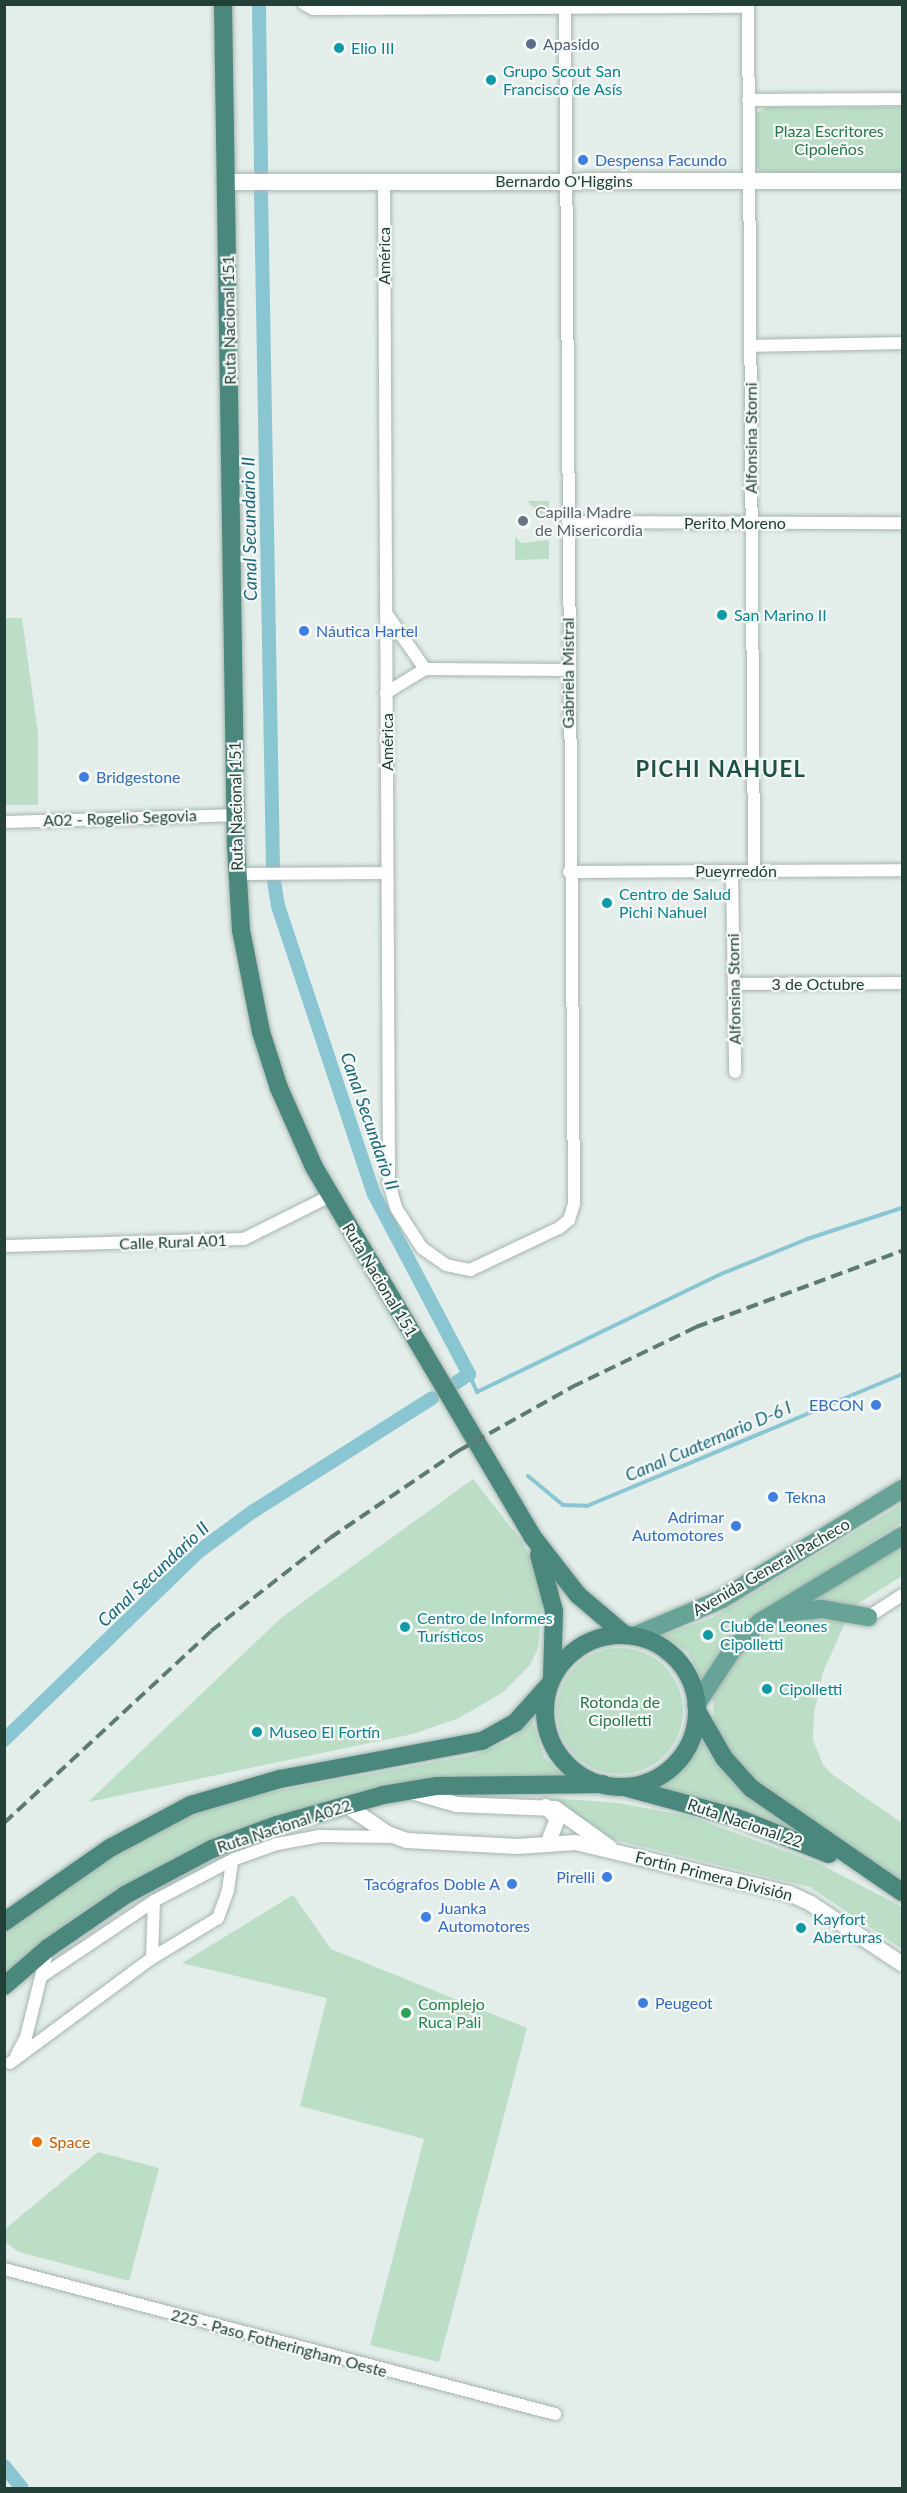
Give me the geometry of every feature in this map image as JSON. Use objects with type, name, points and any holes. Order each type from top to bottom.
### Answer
[{"type":"highway","name":"Ruta Nacional 151","points":[[222,4],[237,874],[244,956],[261,1032],[289,1113],[330,1196],[532,1536],[578,1595],[630,1636]]},
{"type":"highway","name":"Ruta Nacional 151","points":[[532,1536],[552,1596],[550,1682]]},
{"type":"highway","points":[[4,1922],[110,1848],[191,1805],[280,1779],[483,1741],[515,1723],[550,1682],[580,1647],[606,1636],[630,1636],[661,1646],[682,1665],[696,1708],[692,1737],[673,1765],[644,1782],[610,1785],[578,1773],[551,1741],[545,1713],[550,1682]]},
{"type":"highway","name":"Ruta Nacional 22","points":[[696,1708],[724,1758],[751,1788],[869,1871],[903,1892]]},
{"type":"highway","name":"Ruta Nacional A022","points":[[4,1986],[48,1948],[125,1895],[184,1862],[277,1825],[346,1804],[410,1790],[486,1783],[610,1785]]},
{"type":"highway","name":"Ruta Nacional 22","points":[[610,1785],[735,1817],[869,1871]]},
{"type":"main road","name":"Bernardo O'Higgins","points":[[226,182],[903,181]]},
{"type":"main road","name":"Avenida General Pacheco","points":[[630,1636],[722,1599],[903,1489]]},
{"type":"main road","points":[[696,1708],[733,1649],[760,1622],[903,1536]]},
{"type":"main road","points":[[760,1622],[789,1611],[811,1609],[868,1617]]},
{"type":"street","points":[[310,6],[748,6]]},
{"type":"street","name":"Gabriela Mistral","points":[[461,1270],[478,1268],[559,1228],[573,1212],[565,6]]},
{"type":"street","name":"Alfonsina Storni","points":[[748,6],[754,871]]},
{"type":"street","points":[[748,100],[903,99]]},
{"type":"street","name":"América","points":[[384,182],[389,1190],[396,1208],[422,1248],[440,1262],[461,1270]]},
{"type":"street","points":[[750,346],[903,343]]},
{"type":"street","name":"Perito Moreno","points":[[568,522],[903,523]]},
{"type":"street","points":[[386,613],[425,669]]},
{"type":"street","points":[[386,693],[425,669],[568,670]]},
{"type":"street","name":"A02 - Rogelio Segovia","points":[[4,822],[235,815]]},
{"type":"street","name":"Pueyrredón","points":[[569,872],[903,870]]},
{"type":"street","name":"Alfonsina Storni","points":[[732,871],[735,1072]]},
{"type":"street","points":[[237,874],[387,873]]},
{"type":"street","name":"3 de Octubre","points":[[734,984],[903,983]]},
{"type":"street","name":"Calle Rural A01","points":[[4,1246],[244,1239],[330,1196]]},
{"type":"street","points":[[868,1617],[903,1595]]},
{"type":"street","name":"Fortín Primera División","points":[[410,1790],[456,1804],[545,1806],[573,1818],[614,1850]]},
{"type":"street","name":"Fortín Primera División","points":[[346,1804],[395,1837],[517,1846],[548,1842],[574,1842],[800,1897],[903,1964]]},
{"type":"street","points":[[545,1806],[557,1818],[548,1842]]},
{"type":"street","points":[[42,1976],[154,1901],[232,1860],[277,1844],[320,1836],[395,1837]]},
{"type":"street","points":[[7,2066],[152,1958],[218,1918],[228,1890],[232,1860]]},
{"type":"street","points":[[152,1958],[154,1901]]},
{"type":"street","points":[[7,2066],[26,2037],[48,1948]]},
{"type":"street","name":"225 - Paso Fotheringham Oeste","points":[[4,2270],[555,2414]]},
{"type":"green space","name":"Plaza Escritores Cipoleños","points":[[766,107],[902,107],[902,174],[760,172],[756,166],[756,114]]},
{"type":"green space","points":[[527,501],[549,501],[549,519],[545,519]]},
{"type":"green space","points":[[515,537],[521,543],[549,540],[549,559],[515,560]]},
{"type":"green space","points":[[5,618],[22,618],[38,734],[38,805],[5,805]]},
{"type":"green space","points":[[473,1479],[521,1540],[535,1566],[543,1597],[538,1648],[530,1665],[502,1693],[459,1718],[413,1734],[88,1802],[282,1617]]},
{"type":"green space","points":[[902,1504],[902,1522],[737,1630],[704,1684],[688,1652],[663,1635],[712,1618]]},
{"type":"green space","points":[[902,1545],[902,1576],[854,1606],[804,1604]]},
{"type":"green space","points":[[797,1618],[846,1621],[823,1672],[814,1713],[813,1740],[823,1765],[833,1775],[902,1823],[902,1881],[825,1831],[751,1775],[728,1749],[714,1726],[713,1697],[741,1653],[768,1629]]},
{"type":"green space","name":"Rotonda de Cipolletti","points":[[620,1648],[644,1653],[664,1667],[678,1687],[683,1711],[678,1735],[664,1755],[644,1769],[620,1774],[596,1769],[576,1755],[562,1735],[557,1711],[562,1687],[576,1667],[596,1653]]},
{"type":"green space","points":[[532,1720],[544,1757],[565,1778],[396,1783],[283,1813],[195,1847],[134,1880],[76,1916],[5,1975],[5,1933],[102,1862],[194,1812],[255,1795],[474,1755],[510,1740]]},
{"type":"green space","points":[[702,1741],[715,1763],[744,1793],[808,1838],[659,1786],[682,1768]]},
{"type":"green space","points":[[551,1798],[619,1803],[692,1817],[820,1864],[902,1907],[902,1949],[810,1887],[606,1838]]},
{"type":"green space","name":"Complejo Ruca Pali","points":[[293,1895],[331,1949],[527,2028],[439,2362],[370,2345],[424,2139],[300,2106],[327,1998],[182,1963]]},
{"type":"green space","points":[[98,2152],[159,2168],[129,2281],[19,2252],[5,2242],[5,2229]]},
{"type":"waterway","name":"Canal Secundario II","points":[[259,4],[261,170]]},
{"type":"waterway","name":"Canal Secundario II","points":[[261,193],[273,866]]},
{"type":"waterway","name":"Canal Secundario II","points":[[274,881],[278,906],[374,1194],[469,1374],[451,1386]]},
{"type":"waterway","points":[[469,1374],[477,1392],[721,1274],[807,1239],[902,1208]]},
{"type":"waterway","name":"Canal Cuaternario D-6 I","points":[[528,1476],[563,1505],[587,1506],[902,1374]]},
{"type":"waterway","name":"Canal Secundario II","points":[[4,1740],[198,1552],[252,1512],[432,1398]]},
{"type":"waterway","points":[[4,2466],[22,2488]]},
{"type":"railway","points":[[4,1823],[211,1631],[330,1538],[458,1451],[572,1387],[696,1327],[902,1251]]},
{"type":"place","name":"Apasido","points":[[531,44]]},
{"type":"place","name":"Elio III","points":[[339,48]]},
{"type":"place","name":"Grupo Scout San Francisco de Asís","points":[[491,80]]},
{"type":"place","name":"Despensa Facundo","points":[[583,160]]},
{"type":"place","name":"Capilla Madre de Misericordia","points":[[523,521]]},
{"type":"place","name":"San Marino II","points":[[722,615]]},
{"type":"place","name":"Náutica Hartel","points":[[304,631]]},
{"type":"place","name":"Bridgestone","points":[[84,777]]},
{"type":"place","name":"Centro de Salud Pichi Nahuel","points":[[607,903]]},
{"type":"place","name":"EBCON","points":[[876,1405]]},
{"type":"place","name":"Tekna","points":[[773,1497]]},
{"type":"place","name":"Adrimar Automotores","points":[[736,1526]]},
{"type":"place","name":"Centro de Informes Turísticos","points":[[405,1627]]},
{"type":"place","name":"Club de Leones Cipolletti","points":[[708,1635]]},
{"type":"place","name":"Cipolletti","points":[[767,1689]]},
{"type":"place","name":"Museo El Fortín","points":[[257,1732]]},
{"type":"place","name":"Pirelli","points":[[607,1877]]},
{"type":"place","name":"Tacógrafos Doble A","points":[[512,1884]]},
{"type":"place","name":"Juanka Automotores","points":[[426,1917]]},
{"type":"place","name":"Kayfort Aberturas","points":[[801,1928]]},
{"type":"place","name":"Peugeot","points":[[643,2003]]},
{"type":"place","name":"Complejo Ruca Pali","points":[[406,2013]]},
{"type":"place","name":"Space","points":[[37,2142]]},
{"type":"district","name":"PICHI NAHUEL","points":[[721,769]]}]
